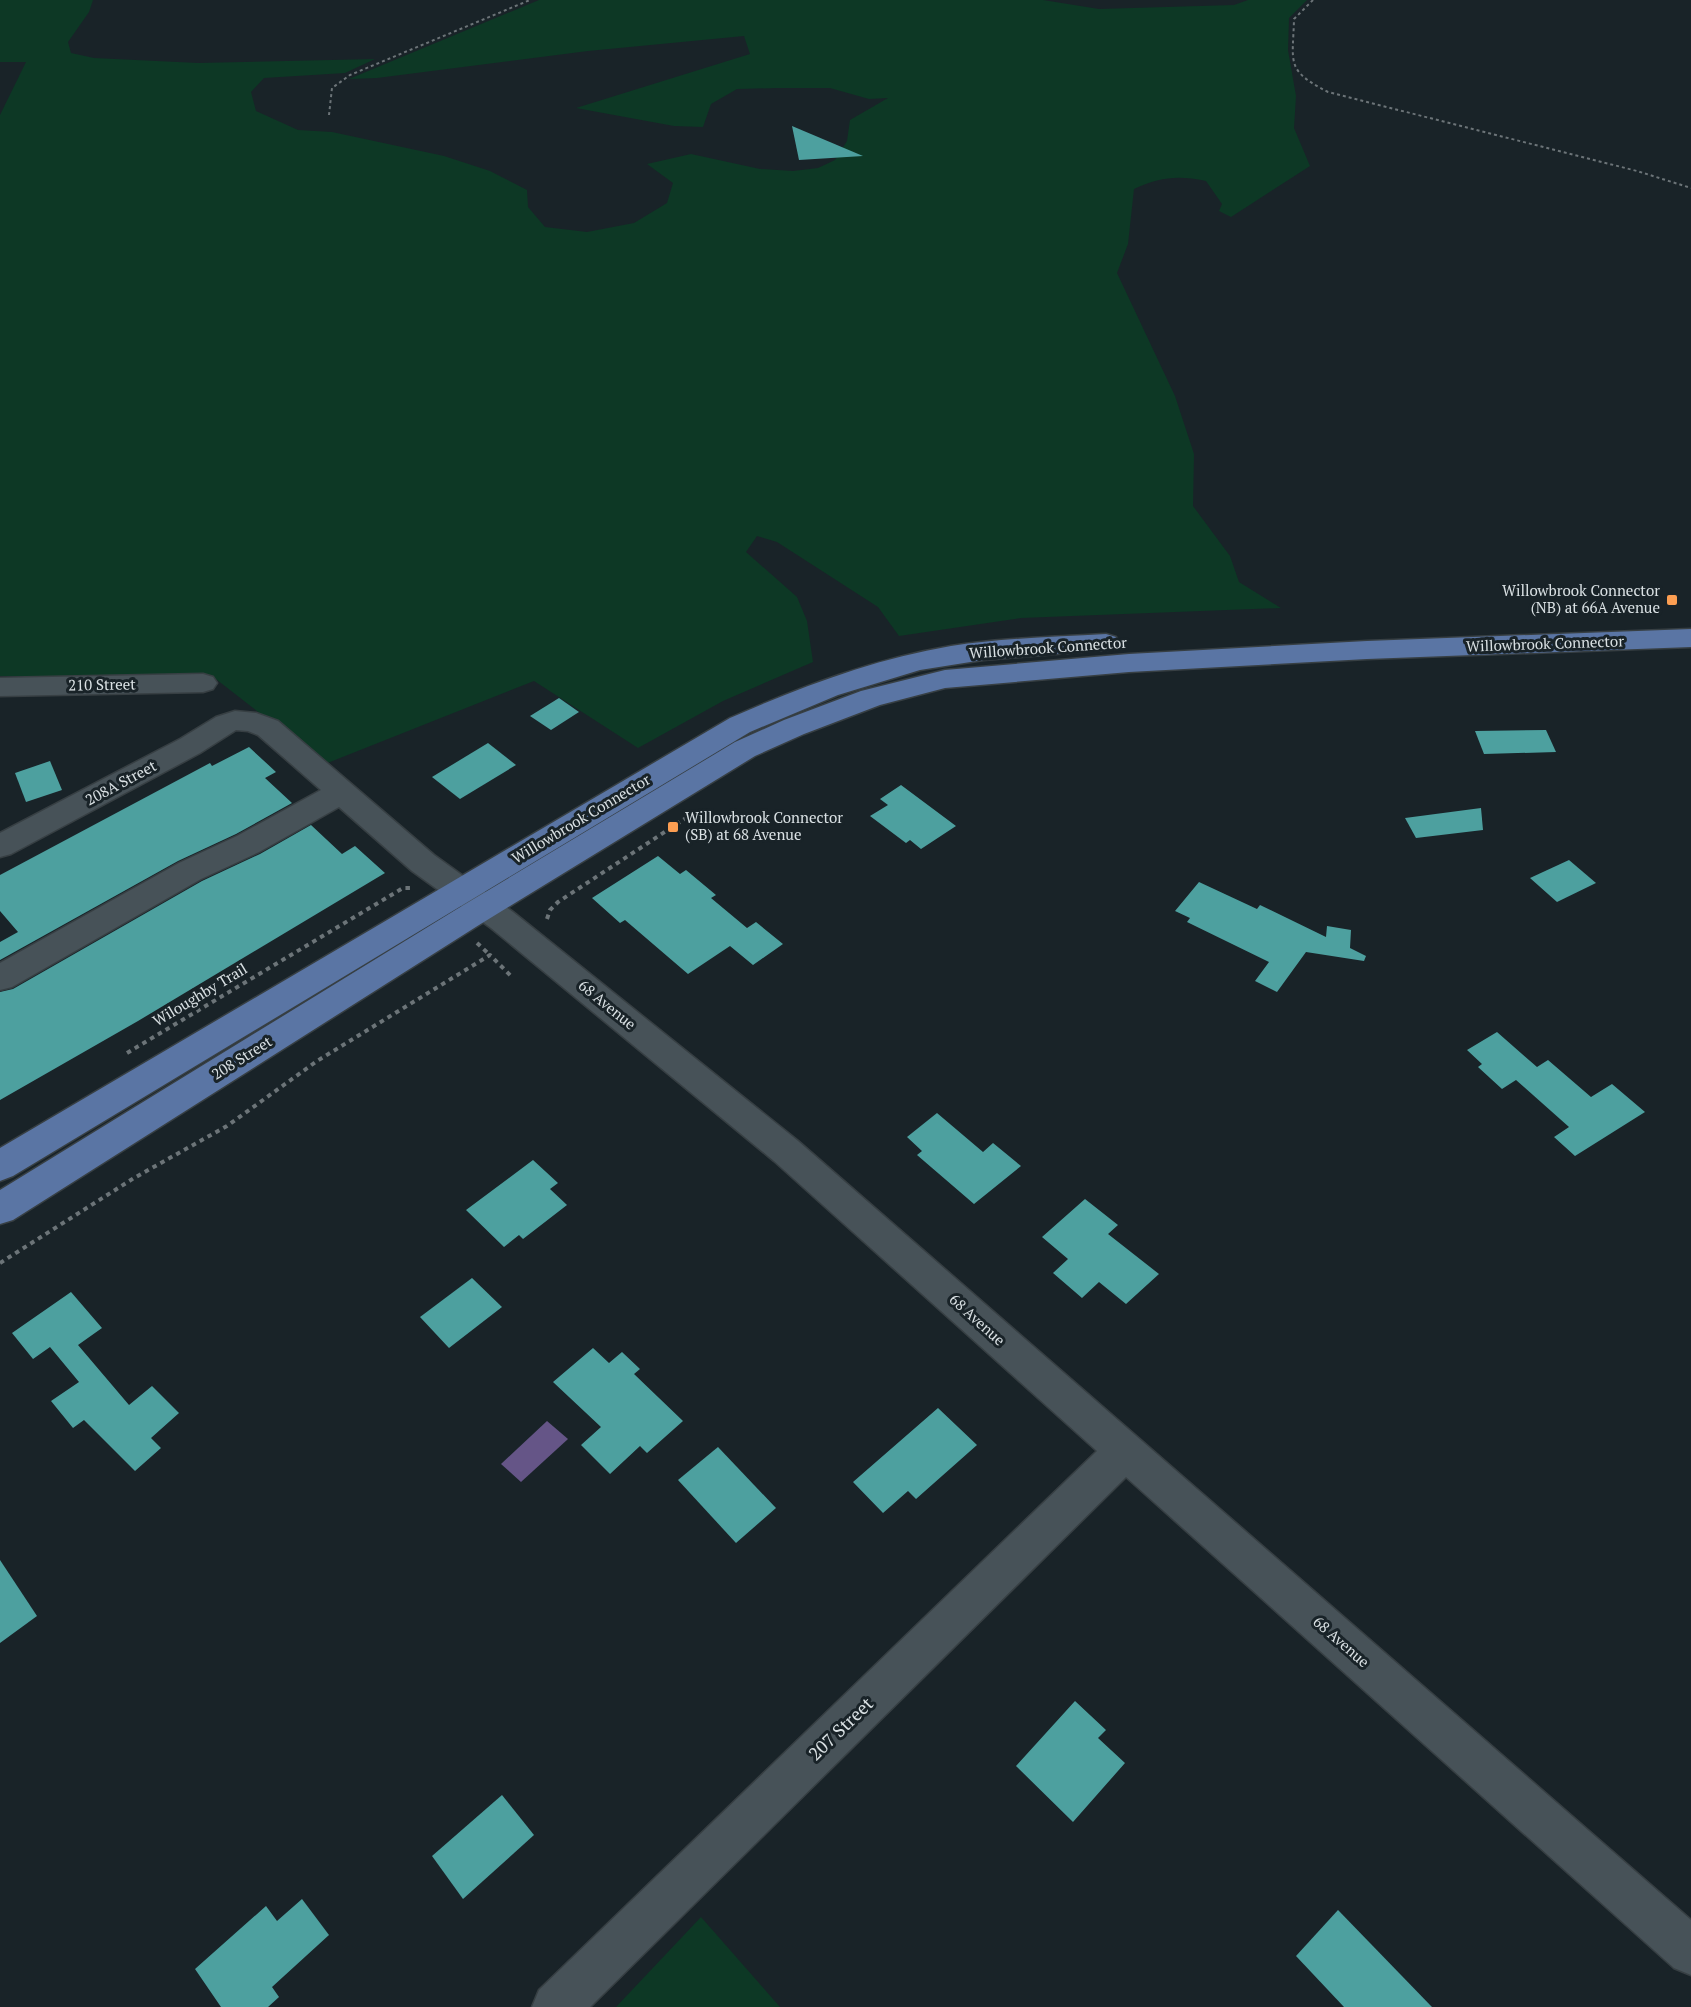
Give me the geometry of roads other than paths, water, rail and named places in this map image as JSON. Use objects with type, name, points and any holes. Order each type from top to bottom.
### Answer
[{"type":"main road","name":"Willowbrook Connector","points":[[473,899],[740,725],[855,678],[912,663],[981,651],[1084,644],[1691,618]]},
{"type":"main road","name":"Willowbrook Connector","points":[[473,899],[745,749],[794,727],[871,698],[945,679],[1129,663],[1344,651],[1691,638]]},
{"type":"main road","points":[[0,1166],[473,899]]},
{"type":"main road","name":"208 Street","points":[[0,1209],[473,899]]},
{"type":"street","name":"210 Street","points":[[0,687],[203,683]]},
{"type":"street","name":"68 Avenue","points":[[241,721],[251,721],[268,728],[423,863],[473,899],[786,1151],[1691,1951]]},
{"type":"street","name":"208A Street","points":[[0,846],[190,746],[216,728],[241,721]]},
{"type":"street","points":[[0,978],[190,871],[248,844],[342,792]]},
{"type":"street","name":"207 Street","points":[[556,2007],[1125,1451]]},
{"type":"place","name":"Willowbrook Connector (NB) at 66A Avenue","points":[[1672,600]]},
{"type":"place","name":"Willowbrook Connector (SB) at 68 Avenue","points":[[673,827]]}]
